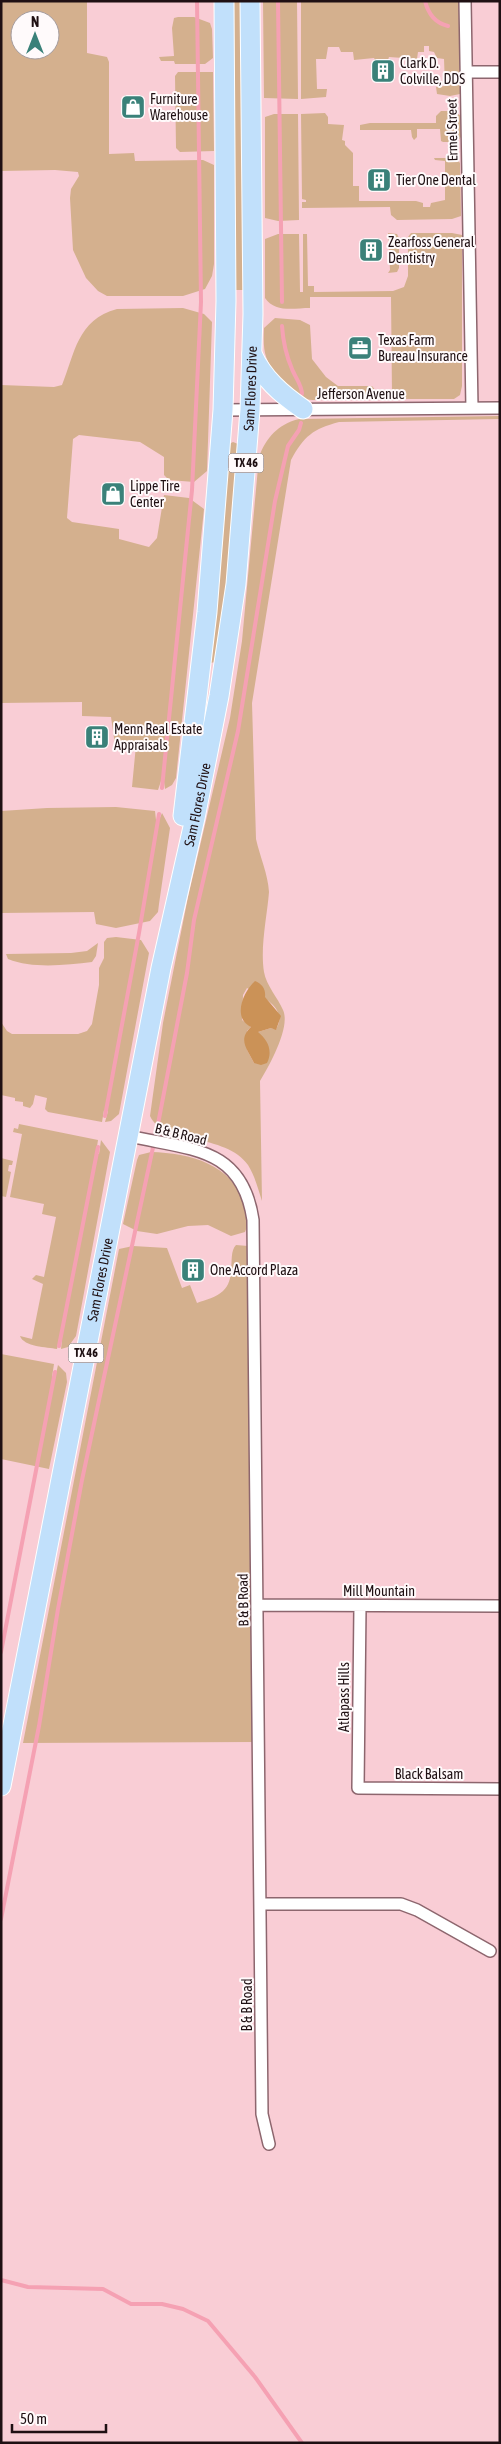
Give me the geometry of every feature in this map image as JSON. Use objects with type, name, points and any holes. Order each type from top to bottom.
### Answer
[{"type":"main road","name":"Sam Flores Drive","points":[[171,919],[199,697],[215,534],[223,410],[226,302],[224,1]]},
{"type":"main road","name":"Sam Flores Drive","points":[[1,1786],[171,919],[189,850],[225,658],[241,535],[250,410],[253,228],[250,1]]},
{"type":"main road","points":[[252,353],[257,366],[272,384],[303,409]]},
{"type":"street","name":"Ermel Street","points":[[465,1],[472,408]]},
{"type":"street","points":[[467,72],[500,72]]},
{"type":"street","name":"Jefferson Avenue","points":[[223,410],[500,408]]},
{"type":"street","name":"B & B Road","points":[[128,1136],[204,1154],[218,1160],[240,1178],[251,1205],[254,1238],[262,2114],[268,2144]]},
{"type":"street","name":"Mill Mountain","points":[[258,1605],[500,1606]]},
{"type":"street","name":"Atlapass Hills","points":[[358,1788],[360,1606]]},
{"type":"street","name":"Black Balsam","points":[[358,1788],[500,1789]]},
{"type":"street","points":[[261,1904],[401,1904],[418,1910],[490,1951]]},
{"type":"shaded area","points":[[1,1],[87,1],[87,53],[107,57],[109,62],[109,154],[134,153],[135,161],[203,160],[214,165],[214,264],[212,276],[205,289],[183,296],[107,296],[98,291],[86,278],[73,250],[70,198],[71,189],[79,176],[78,172],[55,170],[1,171]]},
{"type":"shaded area","points":[[232,1],[242,1],[244,290],[235,290]]},
{"type":"shaded area","points":[[263,1],[297,1],[298,99],[264,98]]},
{"type":"shaded area","points":[[301,1],[459,1],[460,94],[450,96],[437,94],[436,87],[445,86],[444,59],[437,58],[434,52],[429,51],[429,46],[424,46],[424,52],[418,52],[417,59],[389,57],[388,60],[375,60],[374,58],[354,60],[353,52],[341,52],[339,47],[328,47],[326,59],[316,59],[317,89],[327,89],[326,97],[301,99]]},
{"type":"shaded area","points":[[194,17],[210,23],[213,58],[205,64],[175,64],[174,61],[161,61],[159,57],[174,56],[172,28],[174,18]]},
{"type":"shaded area","points":[[178,72],[213,72],[214,151],[180,152],[176,148],[175,76]]},
{"type":"shaded area","points":[[441,111],[451,111],[460,115],[461,137],[457,142],[441,141],[440,129],[417,129],[417,137],[414,140],[411,130],[360,130],[360,125],[370,123],[436,123],[436,116]]},
{"type":"shaded area","points":[[325,113],[328,117],[328,124],[344,125],[342,140],[345,141],[345,145],[353,153],[353,186],[359,186],[359,201],[416,201],[423,203],[423,207],[430,207],[431,203],[445,200],[445,161],[435,160],[434,158],[452,160],[456,158],[460,163],[461,216],[452,219],[397,220],[391,215],[390,207],[302,208],[302,202],[306,202],[306,200],[302,199],[301,114]]},
{"type":"shaded area","points":[[274,114],[298,114],[299,220],[278,221],[265,218],[265,117]]},
{"type":"shaded area","points":[[388,233],[397,234],[399,238],[399,268],[397,272],[388,273],[390,270]]},
{"type":"shaded area","points":[[411,233],[452,233],[462,235],[462,386],[460,395],[454,399],[397,399],[392,395],[391,297],[310,297],[310,308],[291,309],[274,306],[265,298],[265,239],[278,234],[299,234],[300,292],[303,292],[303,234],[307,234],[308,286],[314,286],[314,292],[393,291],[404,287],[408,276],[408,237]]},
{"type":"shaded area","points":[[183,308],[204,314],[212,322],[207,471],[194,482],[169,480],[164,475],[164,457],[140,442],[79,435],[73,439],[67,518],[72,522],[119,529],[119,539],[149,547],[157,538],[164,495],[189,498],[204,509],[176,778],[172,785],[165,789],[164,782],[161,781],[158,790],[132,787],[136,745],[115,745],[111,717],[82,716],[82,702],[1,703],[1,385],[54,387],[62,385],[79,339],[93,321],[104,314],[117,309]]},
{"type":"shaded area","points":[[275,318],[300,320],[310,325],[312,359],[326,377],[338,386],[372,386],[376,391],[374,398],[335,399],[336,397],[332,396],[331,399],[313,400],[300,397],[288,390],[269,364],[265,354],[264,328]]},
{"type":"shaded area","points":[[500,416],[500,419],[339,422],[310,435],[300,445],[291,460],[252,703],[256,839],[266,872],[269,892],[263,942],[264,972],[285,1017],[282,1036],[260,1081],[262,1201],[248,1165],[238,1155],[225,1148],[167,1131],[157,1125],[150,1116],[163,1023],[188,897],[230,718],[242,641],[259,457],[269,438],[279,428],[299,419]],"holes":[[[247,988],[272,1004],[279,1015],[276,1029],[271,1028],[258,1032],[254,1063],[247,1050],[247,1031],[251,1027],[242,1020],[243,995]]]},
{"type":"shaded area","points":[[233,442],[238,444],[227,591],[216,662],[210,663],[229,444]]},
{"type":"shaded area","points":[[116,807],[155,811],[156,820],[159,820],[162,813],[170,828],[158,912],[150,921],[116,928],[96,924],[94,912],[1,913],[1,811]]},
{"type":"shaded area","points":[[116,937],[141,940],[149,953],[119,1114],[111,1121],[105,1122],[108,1111],[104,1110],[102,1122],[48,1112],[45,1109],[47,1098],[35,1095],[30,1108],[23,1106],[23,1102],[15,1101],[15,1098],[1,1095],[1,1022],[7,1031],[12,1034],[78,1034],[87,1031],[92,1024],[99,985],[99,968],[104,958],[104,942],[107,938]]},
{"type":"shaded area","points":[[98,943],[96,956],[92,962],[61,965],[28,964],[8,959],[6,954],[71,953],[87,951]]},
{"type":"shaded area","points":[[255,981],[263,987],[265,997],[281,1016],[276,1030],[271,1028],[258,1032],[267,1042],[270,1054],[267,1063],[261,1065],[254,1063],[245,1045],[245,1036],[251,1027],[245,1023],[241,1011],[243,998]]},
{"type":"shaded area","points":[[19,1124],[98,1140],[96,1153],[99,1154],[101,1140],[110,1152],[76,1336],[68,1347],[61,1349],[62,1339],[59,1339],[57,1349],[31,1344],[22,1340],[20,1336],[32,1339],[43,1284],[32,1279],[36,1275],[44,1277],[56,1217],[42,1214],[44,1204],[10,1197],[22,1134],[13,1132],[14,1128],[18,1129]]},
{"type":"shaded area","points":[[151,1152],[195,1158],[220,1171],[231,1180],[245,1206],[247,1222],[245,1232],[231,1236],[208,1225],[188,1226],[157,1234],[137,1231],[123,1224],[137,1160],[139,1155]]},
{"type":"shaded area","points":[[1,1158],[13,1161],[12,1165],[9,1165],[8,1171],[11,1172],[6,1197],[1,1196]]},
{"type":"shaded area","points":[[236,1245],[248,1246],[253,1742],[23,1743],[119,1249],[133,1246],[167,1248],[182,1288],[190,1285],[197,1303],[218,1295],[227,1286],[230,1280],[233,1249]]},
{"type":"shaded area","points":[[1,1354],[54,1364],[52,1377],[55,1378],[58,1365],[66,1373],[67,1382],[49,1469],[1,1459]]},
{"type":"waterway","points":[[162,788],[192,490],[201,302],[197,1]]},
{"type":"waterway","points":[[278,1],[282,302]]},
{"type":"waterway","points":[[425,1],[433,17],[439,23],[448,26]]},
{"type":"waterway","points":[[282,326],[286,353],[301,387],[302,394]]},
{"type":"waterway","points":[[1,1919],[39,1726],[82,1480],[158,1124],[187,973],[194,920],[238,731],[275,501],[288,446],[299,430],[301,423]]},
{"type":"waterway","points":[[105,1116],[159,814]]},
{"type":"waterway","points":[[59,1346],[98,1147]]},
{"type":"waterway","points":[[1,1652],[55,1372]]},
{"type":"waterway","points":[[1,2280],[28,2287],[103,2289],[131,2304],[162,2304],[183,2309],[208,2321],[255,2377],[302,2443]]},
{"type":"place","name":"Clark D. Colville, DDS","points":[[383,71]]},
{"type":"place","name":"Furniture Warehouse","points":[[133,107]]},
{"type":"place","name":"Tier One Dental","points":[[379,180]]},
{"type":"place","name":"Zearfoss General Dentistry","points":[[371,250]]},
{"type":"place","name":"Texas Farm Bureau Insurance","points":[[360,348]]},
{"type":"place","name":"Lippe Tire Center","points":[[113,494]]},
{"type":"place","name":"Menn Real Estate Appraisals","points":[[97,737]]},
{"type":"place","name":"One Accord Plaza","points":[[193,1270]]}]
